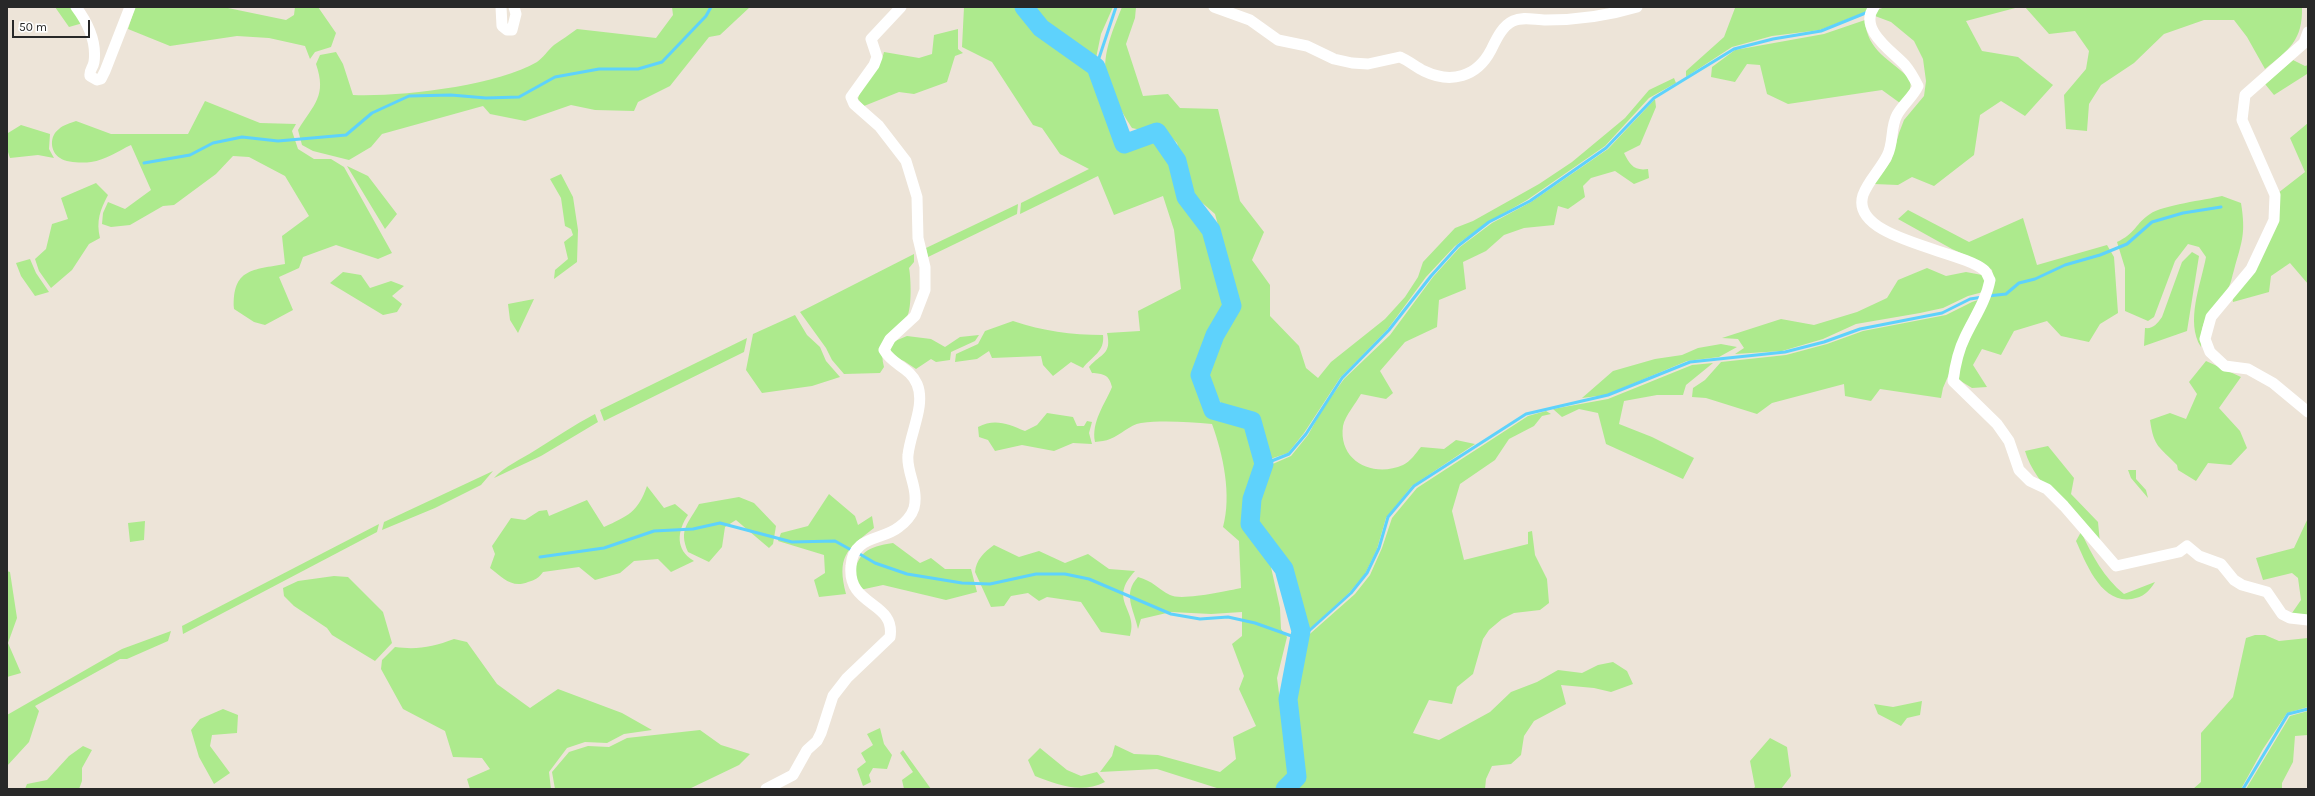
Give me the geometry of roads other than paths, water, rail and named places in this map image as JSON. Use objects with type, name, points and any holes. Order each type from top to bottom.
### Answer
[{"type":"street","points":[[76,7],[89,27],[95,51],[94,64],[89,72],[90,76],[97,80],[100,79],[105,71],[130,7]]},
{"type":"street","points":[[501,7],[502,26],[507,30],[512,30],[516,14],[514,7]]},
{"type":"street","points":[[766,789],[792,775],[807,750],[819,737],[834,696],[846,678],[890,637],[891,628],[889,620],[882,612],[856,592],[852,583],[851,561],[859,546],[873,537],[899,528],[913,510],[914,485],[908,457],[920,396],[912,373],[888,358],[884,350],[890,339],[916,316],[925,290],[925,267],[918,238],[917,197],[906,161],[879,126],[854,104],[851,97],[874,65],[877,57],[871,39],[901,7]]},
{"type":"street","points":[[1214,7],[1250,20],[1278,40],[1307,46],[1334,59],[1352,63],[1368,64],[1400,57],[1424,70],[1446,78],[1469,74],[1488,55],[1503,30],[1512,21],[1524,18],[1545,20],[1594,17],[1637,7]]},
{"type":"street","points":[[1874,7],[1870,23],[1875,35],[1906,65],[1918,86],[1914,96],[1897,115],[1892,129],[1892,141],[1888,154],[1863,197],[1864,211],[1872,223],[1881,230],[1938,249],[1984,270],[1990,280],[1987,295],[1965,338],[1956,362],[1953,381],[1997,424],[2009,441],[2019,470],[2030,481],[2047,489],[2064,506],[2116,566],[2179,552],[2187,546],[2199,556],[2221,564],[2234,580],[2242,585],[2267,592],[2282,614],[2290,618],[2308,620]]},
{"type":"street","points":[[2308,32],[2304,43],[2244,95],[2242,120],[2275,195],[2274,220],[2251,269],[2211,317],[2205,339],[2210,352],[2225,366],[2248,370],[2273,383],[2308,412]]},
{"type":"waterway","points":[[144,163],[190,155],[213,143],[242,137],[278,141],[346,135],[372,113],[409,96],[451,95],[486,98],[519,97],[555,77],[599,69],[638,69],[662,62],[706,16],[711,7]]},
{"type":"waterway","points":[[1024,7],[1041,28],[1096,67],[1124,144],[1157,132],[1177,161],[1186,197],[1211,230],[1232,306],[1215,335],[1200,375],[1213,410],[1252,421],[1264,464],[1252,499],[1250,524],[1284,569],[1301,631],[1288,699],[1297,777],[1285,789]]},
{"type":"waterway","points":[[1096,67],[1116,7]]},
{"type":"waterway","points":[[1264,464],[1289,454],[1306,434],[1342,378],[1389,330],[1431,276],[1458,246],[1489,222],[1530,201],[1606,148],[1654,98],[1734,49],[1773,39],[1821,31],[1868,12]]},
{"type":"waterway","points":[[1988,296],[2006,294],[2019,283],[2035,279],[2065,265],[2100,255],[2127,244],[2152,222],[2183,213],[2221,207]]},
{"type":"waterway","points":[[858,553],[875,563],[907,574],[962,583],[990,584],[1036,574],[1065,574],[1089,579],[1171,614],[1200,619],[1228,617],[1255,623],[1300,639],[1351,593],[1367,573],[1379,548],[1388,517],[1414,486],[1526,414],[1608,395],[1690,362],[1785,352],[1824,342],[1860,329],[1942,313],[1970,299],[1983,297]]},
{"type":"waterway","points":[[540,557],[604,548],[654,531],[693,529],[720,523],[792,542],[835,541],[853,551]]},
{"type":"waterway","points":[[2243,789],[2288,714],[2308,709]]}]
